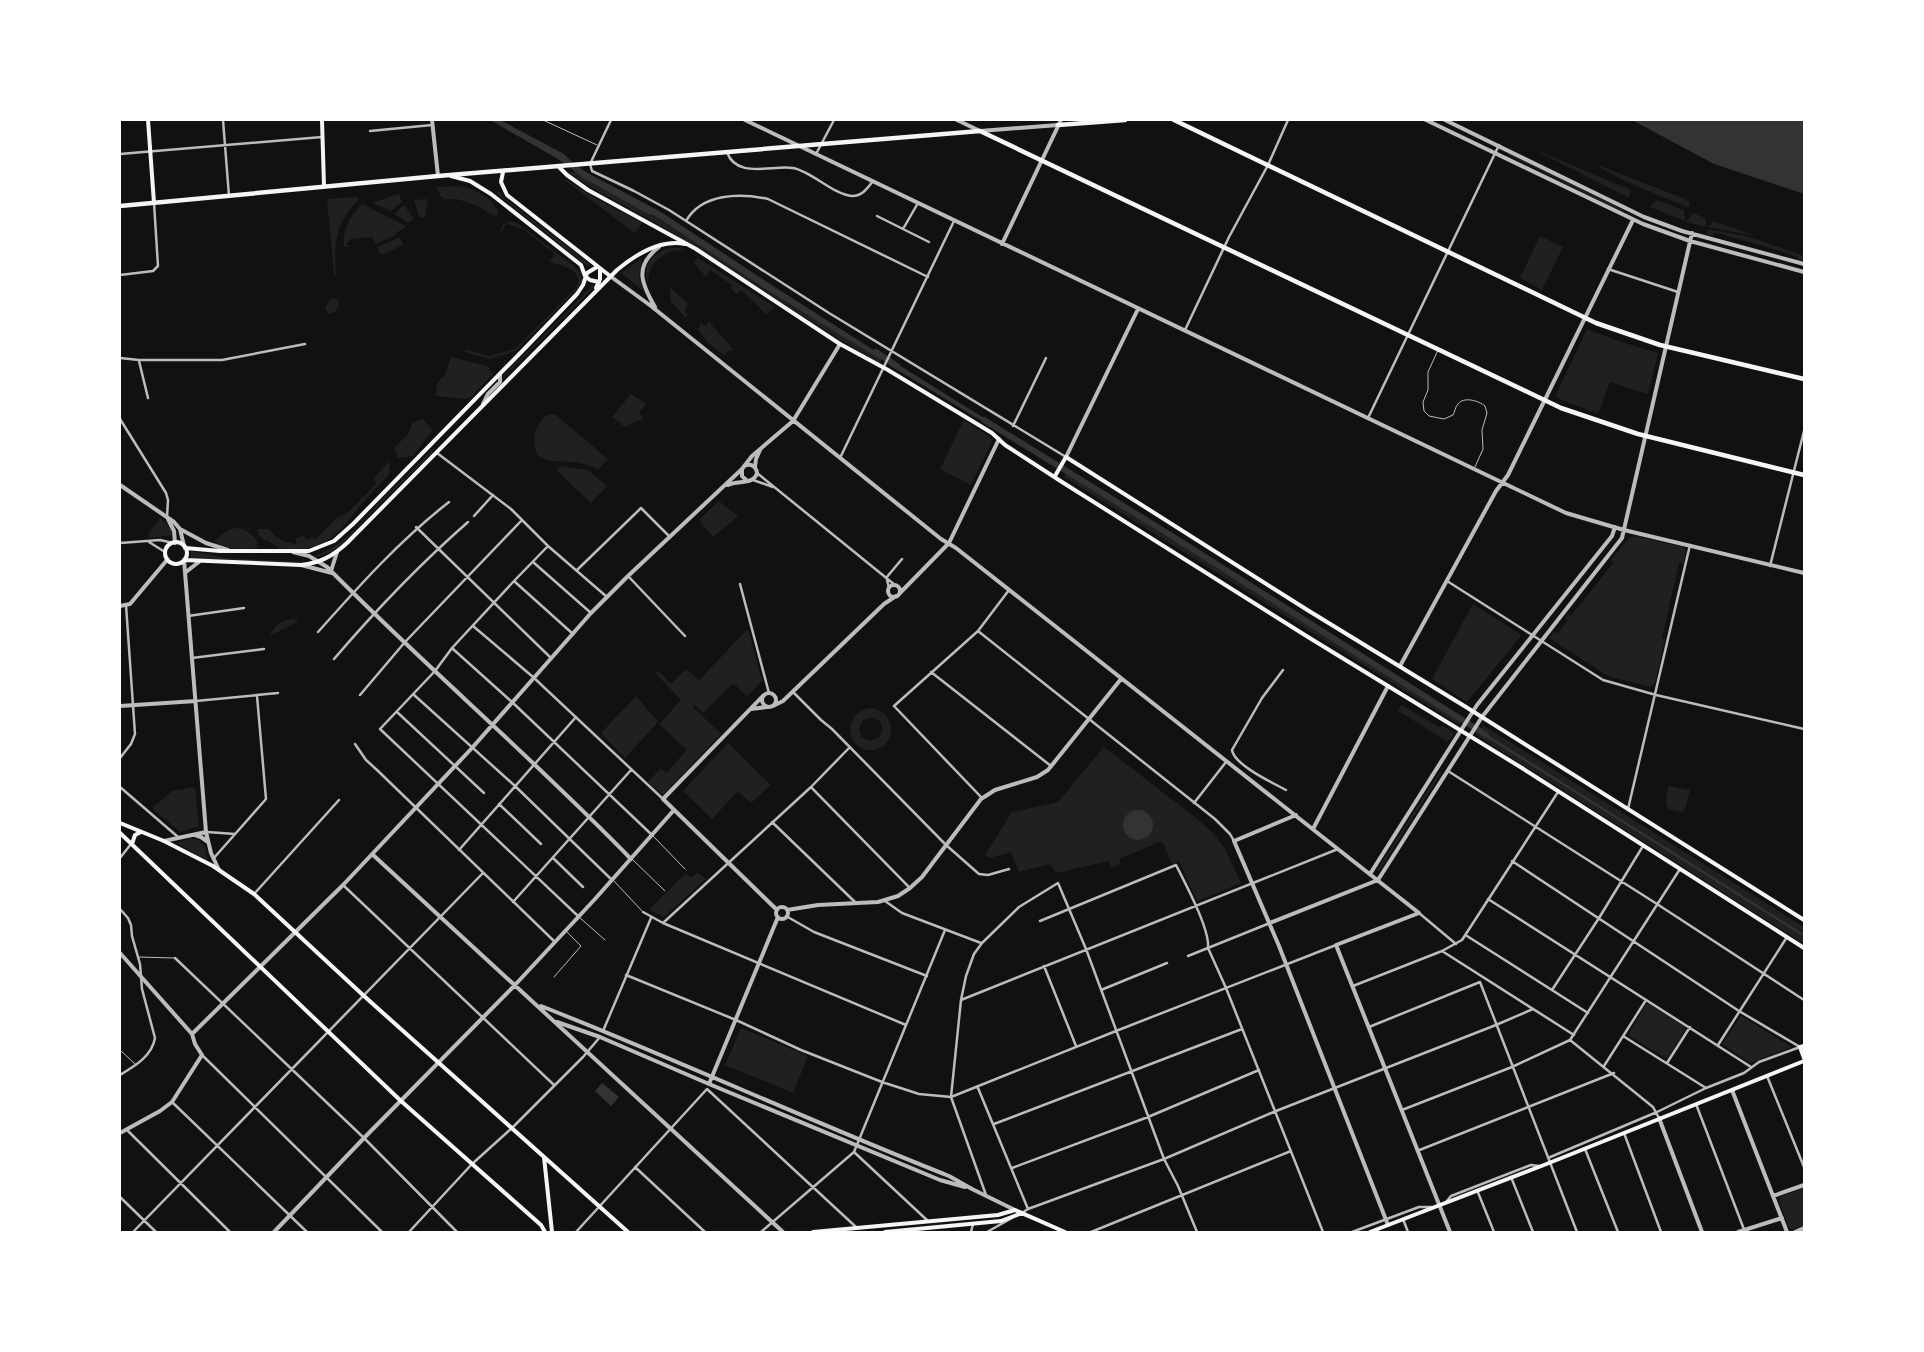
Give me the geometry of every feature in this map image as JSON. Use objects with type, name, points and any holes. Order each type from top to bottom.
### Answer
[{"type":"main road","points":[[148,120],[154,203]]},
{"type":"main road","points":[[322,120],[324,186]]},
{"type":"main road","points":[[1060,123],[1125,120]]},
{"type":"main road","points":[[1174,120],[1585,318],[1667,347],[1804,379]]},
{"type":"main road","points":[[120,206],[449,175],[980,131],[1544,401],[1603,424],[1646,437],[1804,475]]},
{"type":"main road","points":[[559,167],[566,175],[588,190],[687,244],[840,344],[885,366],[951,407],[1005,445],[1388,686],[1470,735],[1804,948]]},
{"type":"main road","points":[[503,172],[502,186],[507,195],[610,276]]},
{"type":"main road","points":[[449,175],[470,182],[491,194],[581,265],[585,276],[590,280],[599,282]]},
{"type":"main road","points":[[598,268],[589,271],[585,276],[583,285],[576,294],[500,375],[340,536],[328,545],[316,549],[293,552],[230,551],[185,547],[174,543],[168,546],[165,552],[167,560],[170,563],[177,564],[185,560],[301,565],[319,562],[338,552],[610,276],[633,258],[670,242],[687,244]]},
{"type":"main road","points":[[595,291],[599,282],[598,268]]},
{"type":"main road","points":[[1055,476],[1066,457],[1804,920]]},
{"type":"main road","points":[[185,547],[187,554],[185,560]]},
{"type":"main road","points":[[120,823],[164,841],[219,870],[254,894],[364,996],[628,1232]]},
{"type":"main road","points":[[132,844],[136,835],[141,832]]},
{"type":"main road","points":[[120,833],[401,1101],[538,1223],[545,1232]]},
{"type":"main road","points":[[1370,1232],[1542,1166],[1549,1160],[1585,1149],[1767,1076],[1804,1060],[1802,1046]]},
{"type":"main road","points":[[544,1156],[552,1232]]},
{"type":"main road","points":[[813,1232],[998,1215],[1015,1210],[1065,1232]]},
{"type":"main road","points":[[885,1232],[1003,1221],[1022,1213]]},
{"type":"main road","points":[[538,1223],[545,1224],[550,1219]]},
{"type":"street","points":[[223,120],[229,196]]},
{"type":"street","points":[[611,120],[590,164],[592,170],[648,198],[686,221],[892,351],[1066,457],[1138,309]]},
{"type":"street","points":[[745,120],[1566,513],[1624,530],[1804,573]]},
{"type":"street","points":[[816,155],[834,120]]},
{"type":"street","points":[[957,120],[980,131],[1060,123]]},
{"type":"street","points":[[1184,331],[1224,247],[1268,165],[1288,120]]},
{"type":"street","points":[[1426,120],[1633,220],[1690,241],[1804,272]]},
{"type":"street","points":[[1445,120],[1644,218]]},
{"type":"street","points":[[370,131],[432,122],[438,176]]},
{"type":"street","points":[[1002,244],[1060,123]]},
{"type":"street","points":[[120,154],[322,137]]},
{"type":"street","points":[[1368,419],[1499,145]]},
{"type":"street","points":[[727,152],[732,162],[742,168],[795,169],[849,196],[862,193],[873,181]]},
{"type":"street","points":[[686,221],[696,208],[711,200],[745,196],[768,199],[928,277]]},
{"type":"street","points":[[120,275],[153,271],[158,266],[154,203]]},
{"type":"street","points":[[903,229],[918,203]]},
{"type":"street","points":[[877,216],[929,242]]},
{"type":"street","points":[[1400,666],[1502,483],[1508,476],[1633,220],[1637,217],[1644,218],[1804,264]]},
{"type":"street","points":[[840,459],[954,220]]},
{"type":"street","points":[[1188,956],[1378,880],[1477,724],[1622,538],[1692,233]]},
{"type":"street","points":[[658,311],[644,287],[642,273],[645,261],[659,247]]},
{"type":"street","points":[[1608,269],[1679,292]]},
{"type":"street","points":[[610,276],[658,311],[840,459],[1296,815],[1456,944]]},
{"type":"street","points":[[120,358],[139,360],[222,360],[305,344]]},
{"type":"street","points":[[192,1034],[343,885],[416,808],[472,748],[591,613],[743,468],[752,456],[793,421],[840,344]]},
{"type":"street","points":[[1013,426],[1046,358]]},
{"type":"street","points":[[139,360],[148,398]]},
{"type":"street","points":[[483,404],[488,394],[500,382],[500,375]]},
{"type":"street","points":[[120,419],[166,493],[168,500],[167,517],[174,531],[174,543],[160,540],[120,543]]},
{"type":"street","points":[[1770,566],[1804,431]]},
{"type":"street","points":[[747,712],[755,708],[774,706],[783,701],[884,604],[909,585],[949,543],[999,439]]},
{"type":"street","points":[[762,448],[756,459],[755,467],[757,473],[897,585],[900,589],[898,595]]},
{"type":"street","points":[[437,452],[493,495],[548,546],[608,597]]},
{"type":"street","points":[[743,468],[752,465],[755,467]]},
{"type":"street","points":[[743,468],[742,476],[747,481]]},
{"type":"street","points":[[753,480],[757,473]]},
{"type":"street","points":[[722,488],[732,483],[753,480],[774,488]]},
{"type":"street","points":[[120,485],[167,517],[180,529],[206,543],[230,551]]},
{"type":"street","points":[[474,516],[493,495]]},
{"type":"street","points":[[318,632],[416,527],[449,502]]},
{"type":"street","points":[[578,570],[641,508],[670,537]]},
{"type":"street","points":[[360,695],[405,642],[522,520]]},
{"type":"street","points":[[334,659],[374,612],[437,549],[468,522]]},
{"type":"street","points":[[416,527],[551,658]]},
{"type":"street","points":[[1370,874],[1468,718],[1613,535],[1615,527]]},
{"type":"street","points":[[180,529],[185,547]]},
{"type":"street","points":[[148,541],[165,552]]},
{"type":"street","points":[[1628,809],[1690,545]]},
{"type":"street","points":[[548,546],[452,648],[435,671],[380,729],[578,916]]},
{"type":"street","points":[[293,552],[309,556],[319,562],[354,592],[534,765],[590,816],[631,859]]},
{"type":"street","points":[[333,573],[338,552]]},
{"type":"street","points":[[898,595],[891,596],[887,578],[902,559]]},
{"type":"street","points":[[120,606],[126,605],[167,560]]},
{"type":"street","points":[[185,560],[206,832],[213,859],[219,870]]},
{"type":"street","points":[[1593,560],[1601,566]]},
{"type":"street","points":[[186,572],[200,561]]},
{"type":"street","points":[[533,562],[591,613]]},
{"type":"street","points":[[301,565],[333,573]]},
{"type":"street","points":[[628,576],[685,636]]},
{"type":"street","points":[[1579,578],[1587,584]]},
{"type":"street","points":[[514,581],[573,634]]},
{"type":"street","points":[[1447,581],[1601,680],[1656,695],[1804,729]]},
{"type":"street","points":[[740,584],[769,693]]},
{"type":"street","points":[[884,604],[889,590],[897,585],[909,585]]},
{"type":"street","points":[[982,798],[894,706],[978,631],[1010,590]]},
{"type":"street","points":[[120,758],[131,744],[135,734],[126,605]]},
{"type":"street","points":[[188,616],[244,608]]},
{"type":"street","points":[[473,626],[576,717],[777,910],[778,917],[706,1089],[576,1232]]},
{"type":"street","points":[[978,631],[1215,819],[1234,842],[1270,923],[1388,1225]]},
{"type":"street","points":[[452,648],[555,741],[652,836]]},
{"type":"street","points":[[192,658],[264,649]]},
{"type":"street","points":[[1283,670],[1262,698],[1232,750],[1234,757],[1247,768],[1286,790]]},
{"type":"street","points":[[932,672],[1051,766]]},
{"type":"street","points":[[777,910],[781,907],[787,910],[818,905],[885,901],[898,896],[910,888],[922,877],[982,798],[995,790],[1037,777],[1051,766],[1121,679]]},
{"type":"street","points":[[1313,829],[1388,686]]},
{"type":"street","points":[[663,799],[764,695],[769,693],[783,697],[791,692]]},
{"type":"street","points":[[791,692],[850,747],[946,845],[979,874],[988,875],[1009,869]]},
{"type":"street","points":[[120,706],[278,693]]},
{"type":"street","points":[[413,694],[516,786],[612,880]]},
{"type":"street","points":[[764,695],[763,703],[768,707]]},
{"type":"street","points":[[213,859],[266,799],[257,696]]},
{"type":"street","points":[[774,706],[776,702],[775,696]]},
{"type":"street","points":[[397,712],[484,793]]},
{"type":"street","points":[[459,850],[576,717]]},
{"type":"street","points":[[356,744],[366,760],[555,942]]},
{"type":"street","points":[[663,924],[811,787],[850,747]]},
{"type":"street","points":[[1194,803],[1226,762]]},
{"type":"street","points":[[513,902],[631,770]]},
{"type":"street","points":[[1447,771],[1658,904],[1804,1000]]},
{"type":"street","points":[[120,787],[179,838]]},
{"type":"street","points":[[811,787],[910,888]]},
{"type":"street","points":[[1353,986],[1442,951],[1456,944],[1466,935],[1534,826],[1558,792]]},
{"type":"street","points":[[254,894],[339,800]]},
{"type":"street","points":[[499,804],[541,844]]},
{"type":"street","points":[[274,1232],[326,1176],[514,986],[674,810]]},
{"type":"street","points":[[1234,842],[1296,815]]},
{"type":"street","points":[[772,822],[856,904]]},
{"type":"street","points":[[164,841],[206,832],[235,834]]},
{"type":"street","points":[[193,835],[201,837],[208,842]]},
{"type":"street","points":[[120,858],[132,844]]},
{"type":"street","points":[[1552,990],[1644,846]]},
{"type":"street","points":[[961,1000],[1338,849]]},
{"type":"street","points":[[372,854],[783,1232]]},
{"type":"street","points":[[553,858],[583,887]]},
{"type":"street","points":[[1512,861],[1635,940],[1739,1011],[1802,1046]]},
{"type":"street","points":[[1040,922],[1176,865],[1195,905],[1209,942],[1208,948],[1276,1111],[1323,1232]]},
{"type":"street","points":[[1402,1110],[1512,1067],[1570,1040],[1680,869]]},
{"type":"street","points":[[133,1232],[483,872]]},
{"type":"street","points":[[987,1196],[951,1097],[961,1000],[969,965],[982,943],[1019,907],[1058,883],[1086,949],[1164,1159],[1182,1196],[1196,1232]]},
{"type":"street","points":[[343,885],[554,1085]]},
{"type":"street","points":[[1488,899],[1751,1067]]},
{"type":"street","points":[[885,901],[902,913],[982,943]]},
{"type":"street","points":[[120,909],[131,925],[142,989],[155,1038],[152,1050],[136,1065],[120,1075]]},
{"type":"street","points":[[786,916],[787,910]]},
{"type":"street","points":[[644,912],[663,924],[906,1025]]},
{"type":"street","points":[[626,975],[736,1020],[801,1050],[882,1082],[919,1094],[951,1097],[1116,1030],[1418,912]]},
{"type":"street","points":[[778,917],[786,916],[814,932],[927,976]]},
{"type":"street","points":[[409,1232],[472,1164],[512,1128],[600,1037],[651,918]]},
{"type":"street","points":[[761,1232],[854,1152],[945,930]]},
{"type":"street","points":[[1466,935],[1588,1013]]},
{"type":"street","points":[[1718,1045],[1788,937]]},
{"type":"street","points":[[1336,945],[1450,1232]]},
{"type":"street","points":[[1442,951],[1574,1035]]},
{"type":"street","points":[[120,952],[192,1034],[202,1056],[382,1232]]},
{"type":"street","points":[[175,958],[292,1068],[457,1232]]},
{"type":"street","points":[[1101,990],[1168,963]]},
{"type":"street","points":[[1044,966],[1077,1046]]},
{"type":"street","points":[[1369,1027],[1480,982],[1483,977]]},
{"type":"street","points":[[1480,982],[1577,1232]]},
{"type":"street","points":[[1604,1066],[1646,999]]},
{"type":"street","points":[[536,1005],[603,1030],[859,1140],[949,1176],[1015,1210]]},
{"type":"street","points":[[1022,1213],[1028,1209],[1164,1159],[1335,1087],[1533,1009]]},
{"type":"street","points":[[555,1021],[600,1037],[940,1180],[972,1189]]},
{"type":"street","points":[[1667,1063],[1690,1027]]},
{"type":"street","points":[[994,1124],[1242,1029]]},
{"type":"street","points":[[572,1038],[573,1032],[578,1030]]},
{"type":"street","points":[[1623,1036],[1706,1088]]},
{"type":"street","points":[[1570,1040],[1614,1073],[1657,1112],[1702,1232]]},
{"type":"street","points":[[1549,1160],[1706,1088],[1744,1073],[1759,1062],[1802,1046]]},
{"type":"street","points":[[120,1133],[172,1102],[202,1056]]},
{"type":"street","points":[[1012,1168],[1148,1117],[1259,1070]]},
{"type":"street","points":[[1417,1151],[1614,1073]]},
{"type":"street","points":[[1767,1076],[1804,1167]]},
{"type":"street","points":[[978,1087],[1028,1209]]},
{"type":"street","points":[[706,1089],[857,1228]]},
{"type":"street","points":[[1732,1090],[1787,1232]]},
{"type":"street","points":[[172,1102],[307,1232]]},
{"type":"street","points":[[1696,1104],[1745,1231]]},
{"type":"street","points":[[127,1130],[230,1232]]},
{"type":"street","points":[[1624,1133],[1661,1232]]},
{"type":"street","points":[[1585,1149],[1618,1232]]},
{"type":"street","points":[[1091,1232],[1290,1151]]},
{"type":"street","points":[[854,1152],[928,1222]]},
{"type":"street","points":[[1445,1203],[1451,1196],[1531,1165],[1542,1166]]},
{"type":"street","points":[[635,1167],[705,1232]]},
{"type":"street","points":[[1511,1177],[1533,1232]]},
{"type":"street","points":[[1773,1196],[1804,1185]]},
{"type":"street","points":[[1477,1190],[1494,1232]]},
{"type":"street","points":[[120,1197],[156,1232]]},
{"type":"street","points":[[1352,1232],[1419,1207],[1433,1207]]},
{"type":"street","points":[[987,1232],[1014,1217]]},
{"type":"street","points":[[1738,1232],[1782,1218]]},
{"type":"street","points":[[1403,1219],[1408,1232]]},
{"type":"street","points":[[971,1232],[973,1224]]},
{"type":"street","points":[[1795,1232],[1804,1228]]},
{"type":"lane","points":[[543,120],[598,146]]},
{"type":"lane","points":[[1438,350],[1428,372],[1428,390],[1423,402],[1423,408],[1428,416],[1444,420],[1453,415],[1457,405],[1462,401],[1475,401],[1484,406],[1487,413],[1482,430],[1483,449],[1474,470]]},
{"type":"lane","points":[[652,836],[685,869]]},
{"type":"lane","points":[[631,859],[665,890]]},
{"type":"lane","points":[[612,880],[644,912]]},
{"type":"lane","points":[[578,916],[604,940]]},
{"type":"lane","points":[[554,977],[581,946],[566,930]]},
{"type":"lane","points":[[138,957],[175,958]]},
{"type":"lane","points":[[120,1050],[136,1065]]},
{"type":"shaded area","points":[[490,120],[500,120],[564,154],[571,161],[563,162]]},
{"type":"shaded area","points":[[1632,120],[1804,120],[1804,194],[1714,164]]},
{"type":"shaded area","points":[[1531,148],[1631,190],[1629,198]]},
{"type":"shaded area","points":[[1507,154],[1623,210],[1622,212]]},
{"type":"shaded area","points":[[1592,163],[1683,198],[1690,203],[1689,208],[1625,181]]},
{"type":"shaded area","points":[[584,171],[661,212],[883,356],[881,360],[764,288],[654,215],[648,214],[583,178],[576,172]]},
{"type":"shaded area","points":[[568,172],[576,172],[583,178],[648,214],[654,215],[764,288],[881,359],[880,364],[674,234],[594,189]]},
{"type":"shaded area","points":[[567,180],[597,199],[642,223],[635,233]]},
{"type":"shaded area","points":[[458,186],[475,191],[490,200],[498,210],[497,218],[478,206],[457,199],[444,199],[437,187]]},
{"type":"shaded area","points":[[499,191],[504,198],[591,265],[587,266],[497,194]]},
{"type":"shaded area","points":[[399,194],[402,202],[391,211],[374,204],[374,202]]},
{"type":"shaded area","points":[[357,197],[359,199],[345,217],[338,234],[335,253],[336,275],[334,275],[327,199]]},
{"type":"shaded area","points":[[428,199],[425,217],[419,217],[414,200]]},
{"type":"shaded area","points":[[1656,200],[1684,210],[1685,221],[1650,207]]},
{"type":"shaded area","points":[[362,204],[406,226],[405,228],[397,232],[396,235],[375,244],[372,237],[351,239],[346,244],[350,247],[344,247],[348,224]]},
{"type":"shaded area","points":[[404,205],[414,219],[409,223],[394,214]]},
{"type":"shaded area","points":[[1693,213],[1705,218],[1707,227],[1686,222]]},
{"type":"shaded area","points":[[511,221],[519,224],[574,266],[580,273],[582,281],[577,289],[516,351],[489,359],[463,351],[467,350],[489,356],[515,349],[577,287],[579,281],[572,270],[549,262],[555,254],[523,229],[507,224],[499,234],[503,225]]},
{"type":"shaded area","points":[[1713,221],[1756,236],[1708,227]]},
{"type":"shaded area","points":[[1708,229],[1750,237],[1804,256],[1804,260],[1799,260],[1797,256],[1795,257],[1791,254],[1717,233],[1713,233],[1714,236],[1706,234]]},
{"type":"shaded area","points":[[1540,236],[1563,247],[1542,290],[1520,278]]},
{"type":"shaded area","points":[[400,237],[403,245],[381,255],[377,247]]},
{"type":"shaded area","points":[[669,248],[679,248],[686,251],[672,251],[659,259],[650,271],[649,285],[646,272],[649,262],[657,253]]},
{"type":"shaded area","points":[[642,258],[639,276],[643,291],[621,273]]},
{"type":"shaded area","points":[[698,258],[775,307],[766,314],[741,290],[736,294],[731,288],[732,285],[710,270],[706,277],[693,262]]},
{"type":"shaded area","points":[[594,284],[595,286],[504,377],[503,376]]},
{"type":"shaded area","points":[[670,287],[688,304],[684,312],[688,315],[686,318],[671,302]]},
{"type":"shaded area","points":[[334,298],[338,300],[339,305],[335,312],[328,314],[325,307]]},
{"type":"shaded area","points":[[709,322],[733,350],[724,355],[708,343],[698,329],[701,323],[706,326]]},
{"type":"shaded area","points":[[1587,329],[1658,353],[1648,394],[1610,382],[1598,414],[1555,397]]},
{"type":"shaded area","points":[[451,357],[487,366],[493,374],[471,397],[465,399],[436,396],[437,383],[445,375]]},
{"type":"shaded area","points":[[891,360],[992,423],[990,426],[889,365]]},
{"type":"shaded area","points":[[631,394],[646,404],[639,413],[644,418],[625,427],[612,417]]},
{"type":"shaded area","points":[[549,414],[556,415],[608,459],[598,470],[581,463],[549,460],[537,454],[534,438],[537,427],[544,417]]},
{"type":"shaded area","points":[[423,419],[433,430],[413,456],[398,458],[394,448],[409,433],[412,423]]},
{"type":"shaded area","points":[[964,420],[990,437],[992,441],[971,485],[940,469]]},
{"type":"shaded area","points":[[435,447],[432,453],[344,543],[331,552],[317,557],[314,556],[325,552],[343,540]]},
{"type":"shaded area","points":[[390,461],[389,475],[340,531],[325,542],[306,548],[282,548],[276,547],[267,539],[265,541],[257,533],[258,529],[269,529],[281,539],[296,544],[296,538],[303,536],[308,540],[312,537],[315,540],[337,518],[347,513],[377,483],[373,479]]},
{"type":"shaded area","points":[[560,466],[588,470],[607,486],[591,503],[557,471]]},
{"type":"shaded area","points":[[1069,469],[1463,719],[1459,725],[1064,477]]},
{"type":"shaded area","points":[[719,501],[738,516],[713,537],[700,522],[700,519]]},
{"type":"shaded area","points":[[160,518],[171,528],[172,535],[150,538],[148,534]]},
{"type":"shaded area","points":[[235,528],[248,532],[258,542],[256,545],[259,547],[248,549],[235,548],[223,546],[214,541],[228,530]]},
{"type":"shaded area","points":[[1634,536],[1683,547],[1686,551],[1683,564],[1679,563],[1662,638],[1665,639],[1655,683],[1650,687],[1608,676],[1549,638],[1555,631],[1558,633],[1568,620],[1565,617],[1568,614],[1571,616],[1613,563],[1611,560],[1629,538]]},
{"type":"shaded area","points":[[191,551],[226,558],[306,562],[194,560],[191,559]]},
{"type":"shaded area","points":[[1473,604],[1520,634],[1520,637],[1467,702],[1432,679]]},
{"type":"shaded area","points":[[293,619],[299,621],[270,636],[278,624]]},
{"type":"shaded area","points":[[748,629],[762,681],[747,696],[733,683],[703,713],[695,705],[693,707],[721,734],[663,795],[648,782],[661,768],[666,773],[687,750],[659,724],[681,700],[656,674],[658,670],[671,684],[686,669],[699,680]]},
{"type":"shaded area","points":[[636,696],[658,722],[625,758],[601,733]]},
{"type":"shaded area","points":[[1402,705],[1439,727],[1443,726],[1454,733],[1448,742],[1397,710]]},
{"type":"shaded area","points":[[870,708],[879,710],[886,715],[890,722],[890,737],[880,748],[871,750],[862,748],[852,738],[851,723],[861,711]],"holes":[[[871,717],[880,721],[883,730],[878,738],[870,741],[861,737],[859,728],[863,720]]]},
{"type":"shaded area","points":[[1483,725],[1804,927],[1804,934],[1480,730]]},
{"type":"shaded area","points":[[1480,730],[1804,934],[1804,937],[1478,732]]},
{"type":"shaded area","points":[[1478,732],[1804,937],[1804,944],[1476,735]]},
{"type":"shaded area","points":[[728,743],[771,785],[751,803],[738,791],[712,819],[683,791]]},
{"type":"shaded area","points":[[1104,747],[1195,817],[1214,834],[1225,849],[1241,883],[1197,901],[1179,861],[1172,864],[1162,841],[1119,859],[1121,864],[1111,868],[1109,861],[1056,873],[1050,864],[1019,872],[1011,852],[990,858],[985,855],[1012,812],[1058,802]]},
{"type":"shaded area","points":[[1440,771],[1442,772],[1379,871],[1377,870]]},
{"type":"shaded area","points":[[1669,786],[1690,790],[1684,812],[1671,810],[1666,805]]},
{"type":"shaded area","points":[[195,787],[199,826],[180,832],[152,808],[172,791]]},
{"type":"shaded area","points":[[1138,810],[1148,815],[1153,825],[1148,835],[1138,840],[1128,835],[1123,825],[1128,815]]},
{"type":"shaded area","points":[[190,839],[202,842],[207,860],[176,843]]},
{"type":"shaded area","points":[[697,872],[706,879],[664,917],[649,910],[685,874],[692,877]]},
{"type":"shaded area","points":[[1646,1004],[1649,1004],[1686,1028],[1667,1059],[1628,1035]]},
{"type":"shaded area","points":[[1741,1016],[1792,1047],[1750,1063],[1722,1044]]},
{"type":"shaded area","points":[[741,1028],[808,1056],[793,1093],[725,1065]]},
{"type":"shaded area","points":[[602,1083],[619,1097],[611,1106],[595,1091]]},
{"type":"shaded area","points":[[1804,1188],[1804,1226],[1792,1230],[1788,1227],[1779,1200],[1781,1196]]},
{"type":"waterway","points":[[562,158],[586,176]]},
{"type":"waterway","points":[[876,352],[897,366]]},
{"type":"waterway","points":[[984,420],[1172,536],[1486,735]]}]
